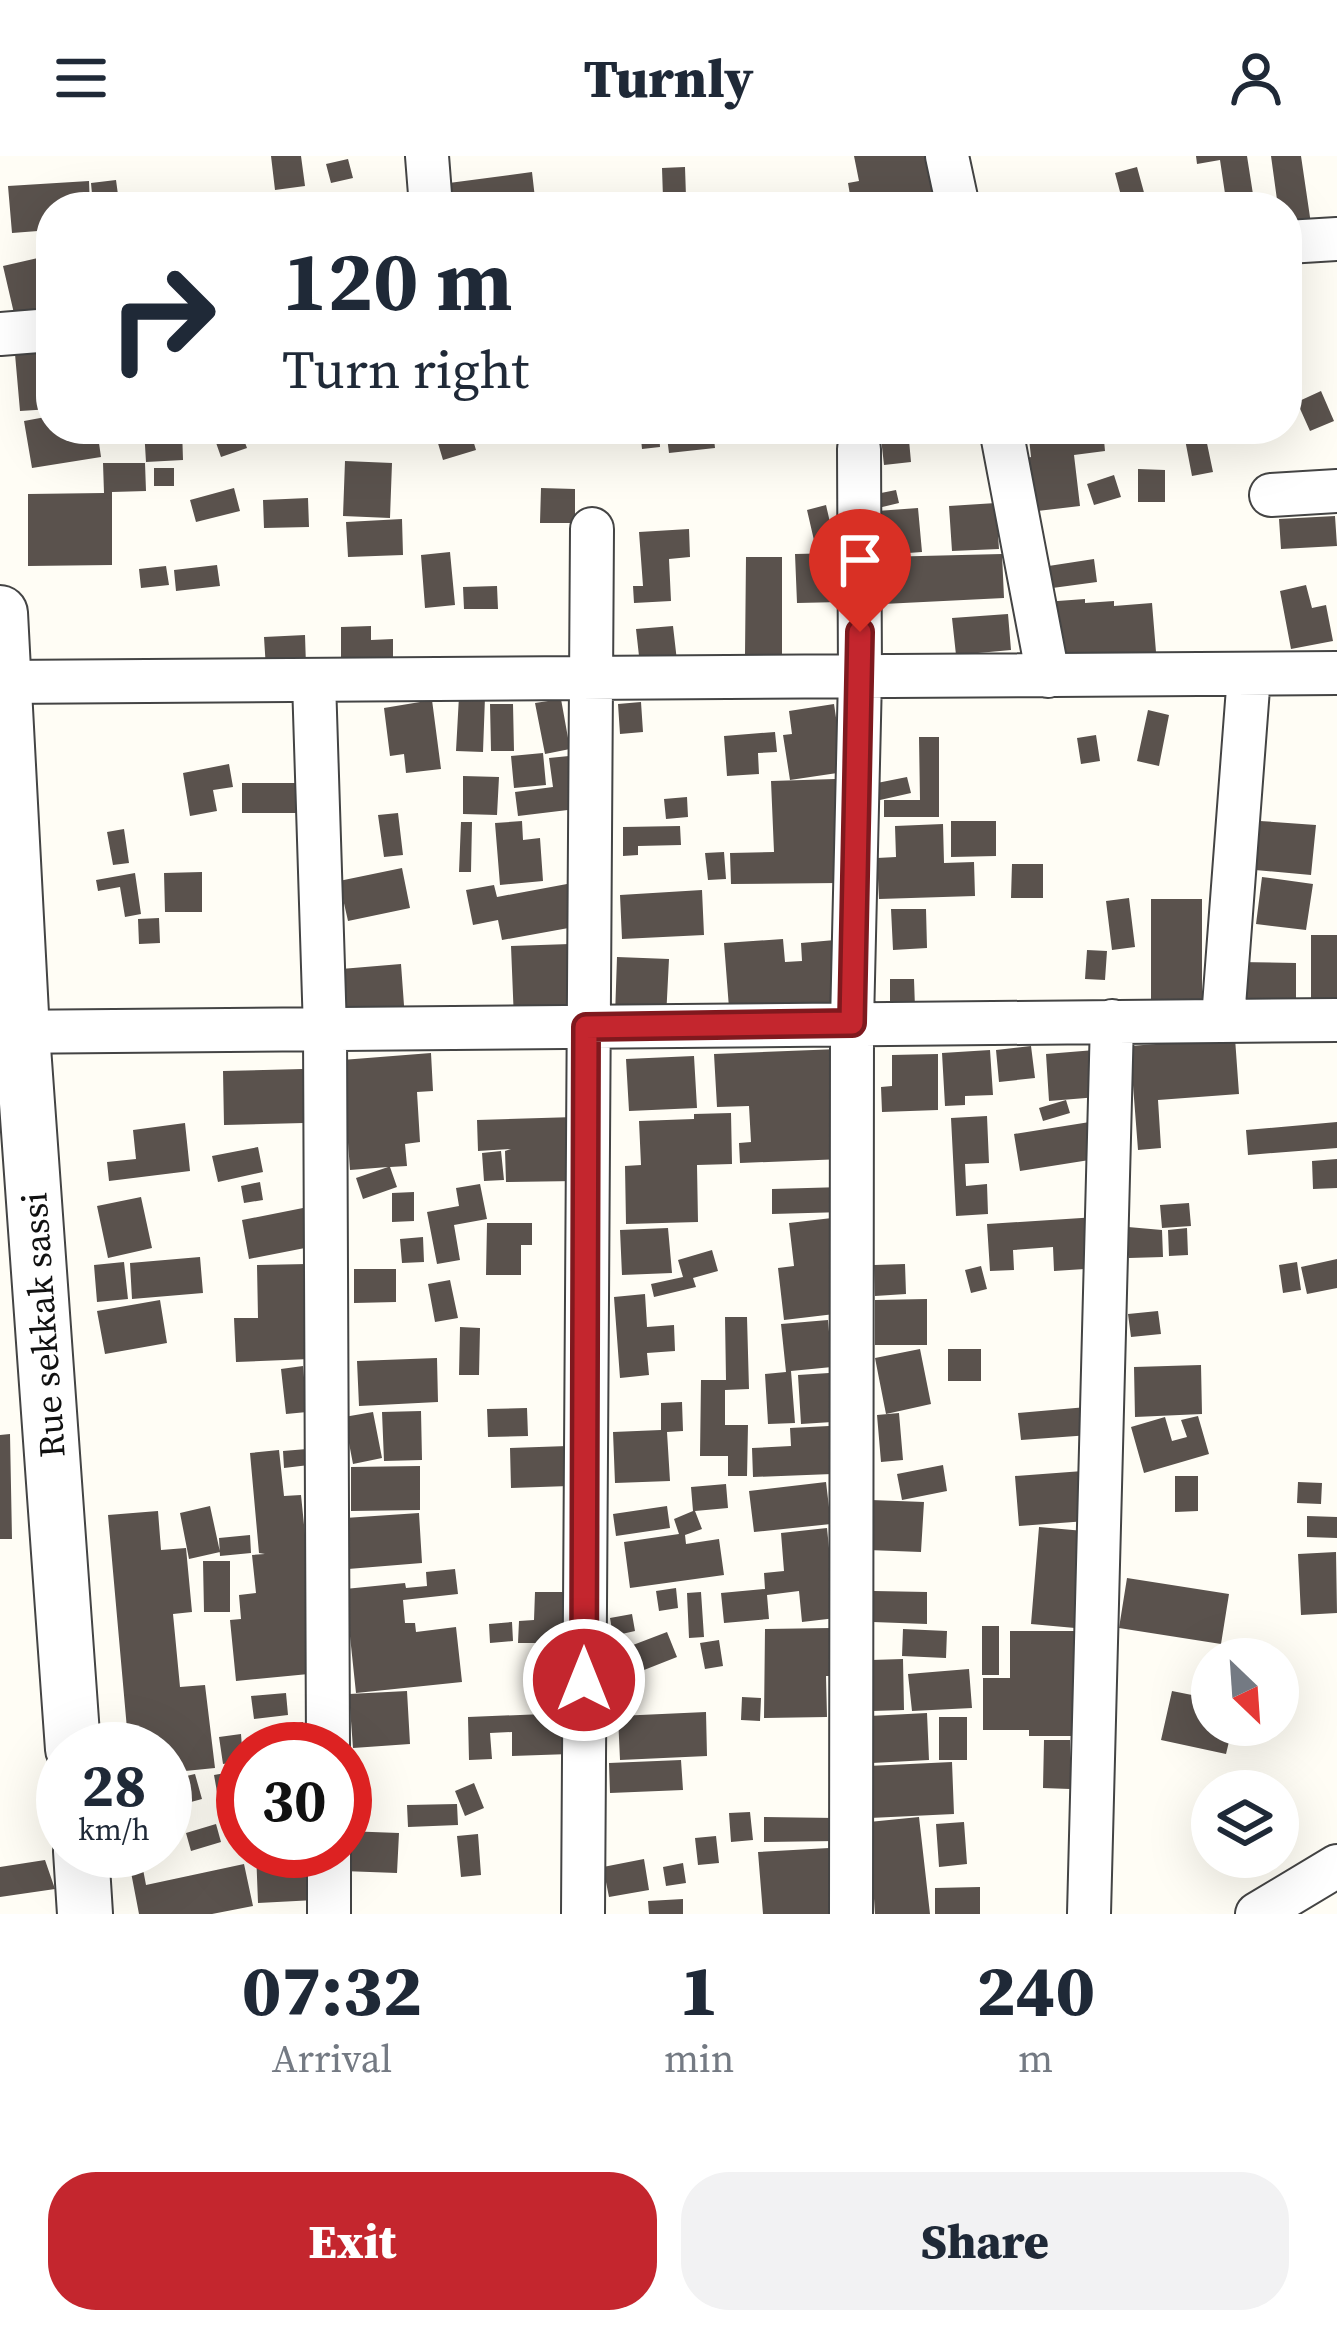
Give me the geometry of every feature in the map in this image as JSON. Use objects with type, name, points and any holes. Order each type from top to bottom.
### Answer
[{"type":"street","points":[[427,156],[430,192]]},
{"type":"street","points":[[947,156],[955,192]]},
{"type":"street","points":[[1302,241],[1337,239]]},
{"type":"street","points":[[0,334],[36,331]]},
{"type":"street","points":[[1004,444],[1048,676]]},
{"type":"street","points":[[851,1914],[852,1023],[860,677],[859,449]]},
{"type":"street","points":[[1271,495],[1337,491]]},
{"type":"street","points":[[584,1914],[592,529]]},
{"type":"street","name":"Rue sekkak sassi","points":[[0,614],[11,1033],[72,1722]]},
{"type":"street","points":[[3,683],[1337,673]]},
{"type":"street","points":[[1222,1018],[1249,675]]},
{"type":"street","points":[[314,681],[325,1030],[328,1722]]},
{"type":"street","points":[[11,1033],[1337,1020]]},
{"type":"street","points":[[1089,1914],[1112,1021]]},
{"type":"street","points":[[1257,1914],[1337,1866]]},
{"type":"street","points":[[83,1878],[85,1914]]},
{"type":"street","points":[[329,1878],[329,1914]]},
{"type":"building","points":[[271,156],[301,156],[305,186],[275,190]]},
{"type":"building","points":[[854,156],[933,156],[940,192],[850,192],[848,183],[859,181]]},
{"type":"building","points":[[1196,156],[1247,156],[1253,192],[1225,192],[1220,160],[1197,164]]},
{"type":"building","points":[[1271,156],[1301,156],[1311,224],[1302,225],[1302,192],[1276,192]]},
{"type":"building","points":[[348,159],[353,178],[331,183],[326,164]]},
{"type":"building","points":[[685,167],[686,192],[663,192],[662,168]]},
{"type":"building","points":[[1137,167],[1144,192],[1120,192],[1115,173]]},
{"type":"building","points":[[532,172],[534,192],[450,192],[449,183]]},
{"type":"building","points":[[116,180],[118,192],[92,192],[91,183]]},
{"type":"building","points":[[89,181],[89,192],[36,192],[36,231],[12,233],[8,186]]},
{"type":"building","points":[[36,258],[36,317],[16,322],[3,266]]},
{"type":"building","points":[[36,353],[36,410],[20,411],[15,354]]},
{"type":"building","points":[[1321,391],[1334,421],[1310,431],[1302,400]]},
{"type":"building","points":[[36,419],[36,444],[99,444],[101,457],[32,468],[24,421]]},
{"type":"building","points":[[145,444],[182,444],[183,460],[146,462]]},
{"type":"building","points":[[216,444],[246,444],[247,448],[221,457]]},
{"type":"building","points":[[438,444],[474,444],[476,450],[443,460]]},
{"type":"building","points":[[668,444],[715,444],[715,448],[669,453]]},
{"type":"building","points":[[882,444],[909,444],[911,462],[884,465]]},
{"type":"building","points":[[1030,444],[1104,444],[1105,451],[1074,455],[1080,506],[1029,512],[1023,459],[1031,457]]},
{"type":"building","points":[[1186,444],[1207,444],[1213,472],[1192,476]]},
{"type":"building","points":[[345,461],[392,463],[390,518],[343,516]]},
{"type":"building","points":[[103,463],[145,463],[146,491],[112,492],[112,565],[28,566],[28,494],[104,493]]},
{"type":"building","points":[[154,468],[174,468],[174,486],[154,486]]},
{"type":"building","points":[[1138,469],[1165,470],[1165,502],[1138,502]]},
{"type":"building","points":[[1114,475],[1121,497],[1094,505],[1087,484]]},
{"type":"building","points":[[234,488],[240,511],[196,522],[190,500]]},
{"type":"building","points":[[541,488],[575,489],[575,523],[540,523]]},
{"type":"building","points":[[896,490],[899,503],[874,509],[871,495]]},
{"type":"building","points":[[308,498],[309,527],[264,528],[263,500]]},
{"type":"building","points":[[996,503],[999,549],[952,551],[949,506]]},
{"type":"building","points":[[826,505],[835,544],[816,549],[807,510]]},
{"type":"building","points":[[918,508],[922,552],[881,555],[877,511]]},
{"type":"building","points":[[1335,516],[1337,546],[1281,549],[1279,519]]},
{"type":"building","points":[[402,519],[403,555],[348,557],[346,522]]},
{"type":"building","points":[[689,529],[690,557],[669,559],[671,601],[634,603],[633,586],[643,586],[639,532]]},
{"type":"building","points":[[450,552],[455,605],[425,608],[421,555]]},
{"type":"building","points":[[840,553],[841,602],[797,603],[795,554]]},
{"type":"building","points":[[1002,554],[1004,598],[883,604],[881,557]]},
{"type":"building","points":[[746,557],[782,557],[782,654],[745,654]]},
{"type":"building","points":[[1094,559],[1097,582],[1045,589],[1042,567]]},
{"type":"building","points":[[217,565],[220,586],[176,591],[174,570]]},
{"type":"building","points":[[166,566],[169,585],[141,588],[139,569]]},
{"type":"building","points":[[1306,585],[1312,608],[1326,605],[1333,641],[1291,649],[1280,591]]},
{"type":"building","points":[[497,586],[498,609],[464,609],[463,587]]},
{"type":"building","points":[[1085,599],[1085,603],[1114,601],[1114,606],[1152,603],[1156,652],[1049,661],[1044,602]]},
{"type":"building","points":[[1008,614],[1011,650],[956,655],[952,618]]},
{"type":"building","points":[[371,626],[371,640],[393,639],[393,668],[341,669],[341,627]]},
{"type":"building","points":[[673,626],[677,661],[640,665],[636,629]]},
{"type":"building","points":[[305,635],[306,666],[266,669],[264,637]]},
{"type":"building","points":[[459,696],[485,697],[483,752],[456,751]]},
{"type":"building","points":[[561,699],[570,749],[545,754],[535,703]]},
{"type":"building","points":[[432,700],[441,769],[406,773],[404,754],[390,756],[384,708]]},
{"type":"building","points":[[641,702],[643,732],[620,734],[618,704]]},
{"type":"building","points":[[490,704],[513,704],[514,751],[491,751]]},
{"type":"building","points":[[834,704],[844,772],[790,780],[783,735],[792,734],[789,711]]},
{"type":"building","points":[[1148,710],[1169,715],[1159,766],[1137,761]]},
{"type":"building","points":[[775,732],[777,752],[758,753],[759,774],[727,776],[724,736]]},
{"type":"building","points":[[1096,735],[1100,761],[1081,764],[1077,738]]},
{"type":"building","points":[[919,737],[939,737],[939,817],[884,817],[884,800],[920,800]]},
{"type":"building","points":[[543,753],[546,785],[514,788],[511,756]]},
{"type":"building","points":[[569,756],[576,809],[518,816],[515,792],[553,787],[549,758]]},
{"type":"building","points":[[229,764],[233,787],[213,790],[217,811],[190,816],[183,773]]},
{"type":"building","points":[[463,776],[499,777],[497,815],[463,814]]},
{"type":"building","points":[[907,777],[911,793],[880,800],[877,783]]},
{"type":"building","points":[[835,779],[838,883],[731,884],[730,853],[774,852],[771,781]]},
{"type":"building","points":[[242,783],[302,783],[302,813],[242,813]]},
{"type":"building","points":[[687,797],[688,817],[666,819],[664,799]]},
{"type":"building","points":[[398,813],[403,855],[384,857],[378,815]]},
{"type":"building","points":[[522,821],[523,840],[540,838],[543,881],[500,885],[495,823]]},
{"type":"building","points":[[951,821],[996,821],[996,856],[951,857]]},
{"type":"building","points":[[1260,821],[1316,825],[1311,875],[1255,870]]},
{"type":"building","points":[[461,822],[472,822],[471,872],[459,872]]},
{"type":"building","points":[[943,824],[944,863],[974,862],[975,896],[879,899],[877,858],[896,857],[895,826]]},
{"type":"building","points":[[680,826],[681,845],[638,846],[638,855],[623,856],[623,827]]},
{"type":"building","points":[[124,829],[129,863],[113,865],[107,832]]},
{"type":"building","points":[[724,852],[726,879],[708,880],[705,853]]},
{"type":"building","points":[[1012,864],[1043,864],[1043,898],[1011,898]]},
{"type":"building","points":[[402,868],[410,908],[348,921],[339,881]]},
{"type":"building","points":[[202,872],[202,912],[165,912],[164,873]]},
{"type":"building","points":[[135,873],[141,914],[125,917],[120,887],[98,891],[96,880]]},
{"type":"building","points":[[1262,877],[1313,884],[1306,930],[1256,924]]},
{"type":"building","points":[[567,884],[574,927],[502,940],[498,920],[473,925],[466,890],[494,885],[497,897]]},
{"type":"building","points":[[702,890],[704,935],[622,939],[620,895]]},
{"type":"building","points":[[1129,898],[1135,947],[1112,950],[1106,901]]},
{"type":"building","points":[[1151,899],[1202,899],[1202,1012],[1151,1013]]},
{"type":"building","points":[[891,909],[926,909],[927,948],[893,950]]},
{"type":"building","points":[[159,918],[160,943],[139,944],[138,919]]},
{"type":"building","points":[[1311,935],[1337,935],[1337,1012],[1311,1012]]},
{"type":"building","points":[[783,939],[785,962],[802,961],[801,943],[835,940],[841,1012],[730,1021],[724,943]]},
{"type":"building","points":[[570,944],[573,1018],[514,1020],[511,946]]},
{"type":"building","points":[[1087,950],[1107,951],[1105,980],[1085,979]]},
{"type":"building","points":[[617,957],[669,959],[666,1018],[615,1016]]},
{"type":"building","points":[[1238,962],[1296,963],[1296,1010],[1238,1010]]},
{"type":"building","points":[[401,964],[405,1019],[344,1024],[341,969]]},
{"type":"building","points":[[890,979],[914,979],[915,1008],[890,1008]]},
{"type":"building","points":[[1235,1038],[1239,1094],[1158,1100],[1161,1148],[1138,1150],[1130,1046]]},
{"type":"building","points":[[1031,1046],[1035,1078],[999,1082],[996,1050]]},
{"type":"building","points":[[839,1049],[843,1159],[740,1163],[739,1143],[751,1142],[749,1106],[717,1107],[714,1054]]},
{"type":"building","points":[[990,1050],[993,1095],[965,1096],[965,1105],[945,1106],[942,1053]]},
{"type":"building","points":[[1095,1050],[1098,1097],[1049,1101],[1046,1054]]},
{"type":"building","points":[[431,1053],[433,1091],[417,1092],[420,1142],[405,1144],[407,1166],[390,1167],[397,1187],[363,1199],[356,1178],[388,1167],[350,1170],[342,1060]]},
{"type":"building","points":[[938,1054],[938,1110],[882,1112],[881,1087],[892,1086],[892,1055]]},
{"type":"building","points":[[694,1056],[697,1108],[629,1111],[626,1059]]},
{"type":"building","points":[[303,1069],[304,1123],[224,1125],[223,1071]]},
{"type":"building","points":[[1066,1100],[1070,1113],[1043,1121],[1039,1108]]},
{"type":"building","points":[[731,1113],[732,1164],[697,1165],[698,1222],[626,1224],[625,1166],[641,1165],[639,1121]]},
{"type":"building","points":[[987,1116],[989,1163],[965,1164],[966,1186],[987,1184],[988,1214],[956,1216],[951,1118]]},
{"type":"building","points":[[575,1117],[576,1181],[506,1182],[505,1151],[511,1149],[478,1151],[477,1120]]},
{"type":"building","points":[[1096,1121],[1102,1158],[1020,1171],[1014,1134]]},
{"type":"building","points":[[1337,1122],[1337,1148],[1248,1155],[1246,1130]]},
{"type":"building","points":[[185,1123],[190,1171],[109,1181],[107,1162],[136,1159],[133,1130]]},
{"type":"building","points":[[258,1147],[263,1172],[218,1182],[212,1156]]},
{"type":"building","points":[[501,1151],[504,1180],[484,1181],[482,1153]]},
{"type":"building","points":[[1337,1159],[1337,1188],[1313,1189],[1312,1161]]},
{"type":"building","points":[[260,1182],[263,1200],[244,1203],[241,1186]]},
{"type":"building","points":[[480,1184],[487,1219],[454,1225],[460,1260],[437,1264],[427,1212],[459,1206],[456,1188]]},
{"type":"building","points":[[843,1187],[844,1212],[772,1214],[772,1189]]},
{"type":"building","points":[[414,1192],[414,1221],[392,1222],[392,1193]]},
{"type":"building","points":[[141,1197],[152,1248],[108,1258],[97,1206]]},
{"type":"building","points":[[1189,1203],[1191,1226],[1162,1228],[1160,1205]]},
{"type":"building","points":[[303,1208],[310,1247],[249,1259],[242,1220]]},
{"type":"building","points":[[1097,1217],[1100,1268],[1054,1271],[1053,1247],[1013,1250],[1014,1270],[990,1271],[987,1224]]},
{"type":"building","points":[[832,1218],[843,1313],[784,1320],[778,1268],[794,1266],[789,1223]]},
{"type":"building","points":[[487,1223],[532,1223],[532,1245],[521,1245],[521,1275],[486,1275]]},
{"type":"building","points":[[1128,1227],[1162,1230],[1163,1257],[1129,1258]]},
{"type":"building","points":[[668,1228],[672,1273],[622,1275],[620,1230]]},
{"type":"building","points":[[1187,1228],[1188,1255],[1169,1256],[1168,1230]]},
{"type":"building","points":[[423,1237],[424,1262],[402,1263],[400,1239]]},
{"type":"building","points":[[712,1250],[718,1271],[693,1278],[696,1287],[654,1297],[651,1284],[683,1277],[678,1260]]},
{"type":"building","points":[[200,1257],[203,1293],[132,1299],[130,1263]]},
{"type":"building","points":[[1337,1259],[1337,1288],[1307,1294],[1301,1267]]},
{"type":"building","points":[[124,1262],[128,1299],[97,1302],[94,1265]]},
{"type":"building","points":[[1297,1262],[1301,1290],[1283,1293],[1279,1265]]},
{"type":"building","points":[[307,1264],[310,1359],[236,1362],[234,1318],[258,1318],[257,1265]]},
{"type":"building","points":[[905,1264],[906,1294],[875,1296],[874,1265]]},
{"type":"building","points":[[981,1266],[987,1289],[971,1293],[965,1270]]},
{"type":"building","points":[[354,1269],[396,1269],[396,1302],[354,1303]]},
{"type":"building","points":[[450,1280],[458,1318],[435,1322],[428,1284]]},
{"type":"building","points":[[645,1294],[647,1327],[674,1325],[675,1351],[647,1353],[649,1375],[620,1378],[614,1297]]},
{"type":"building","points":[[927,1299],[927,1345],[875,1345],[875,1300]]},
{"type":"building","points":[[160,1300],[167,1343],[105,1354],[97,1311]]},
{"type":"building","points":[[1158,1311],[1161,1334],[1131,1337],[1128,1314]]},
{"type":"building","points":[[725,1317],[747,1317],[749,1389],[725,1390],[725,1425],[748,1425],[747,1476],[728,1476],[728,1456],[700,1456],[701,1380],[726,1380]]},
{"type":"building","points":[[828,1320],[832,1367],[791,1371],[795,1423],[768,1424],[765,1374],[786,1372],[781,1324]]},
{"type":"building","points":[[460,1327],[480,1328],[479,1375],[459,1375]]},
{"type":"building","points":[[920,1349],[931,1404],[886,1414],[875,1358]]},
{"type":"building","points":[[948,1349],[981,1349],[981,1381],[948,1381]]},
{"type":"building","points":[[437,1358],[438,1402],[359,1406],[357,1361]]},
{"type":"building","points":[[1201,1365],[1202,1414],[1135,1417],[1134,1367]]},
{"type":"building","points":[[303,1366],[307,1412],[286,1414],[281,1369]]},
{"type":"building","points":[[829,1373],[832,1422],[801,1424],[798,1375]]},
{"type":"building","points":[[682,1402],[683,1431],[667,1432],[670,1481],[615,1483],[613,1432],[661,1430],[661,1403]]},
{"type":"building","points":[[1087,1407],[1090,1435],[1021,1440],[1018,1413]]},
{"type":"building","points":[[527,1408],[528,1436],[488,1437],[487,1409]]},
{"type":"building","points":[[421,1411],[422,1460],[384,1461],[382,1412]]},
{"type":"building","points":[[373,1412],[382,1458],[353,1464],[344,1417]]},
{"type":"building","points":[[899,1413],[903,1460],[881,1462],[877,1415]]},
{"type":"building","points":[[1198,1416],[1209,1454],[1144,1473],[1131,1427],[1165,1417],[1172,1441],[1187,1437],[1181,1420]]},
{"type":"building","points":[[829,1426],[832,1474],[753,1477],[752,1448],[791,1446],[790,1428]]},
{"type":"building","points":[[10,1434],[12,1539],[0,1539],[0,1435]]},
{"type":"building","points":[[568,1446],[569,1486],[511,1488],[510,1448]]},
{"type":"building","points":[[307,1449],[309,1465],[284,1468],[283,1451]]},
{"type":"building","points":[[279,1450],[284,1496],[301,1495],[319,1673],[236,1681],[230,1620],[241,1619],[239,1595],[256,1593],[252,1555],[265,1554],[259,1553],[250,1453]]},
{"type":"building","points":[[943,1465],[947,1491],[902,1500],[897,1474]]},
{"type":"building","points":[[420,1466],[420,1510],[351,1511],[351,1467]]},
{"type":"building","points":[[1083,1471],[1087,1521],[1019,1526],[1015,1476]]},
{"type":"building","points":[[1175,1476],[1198,1476],[1198,1511],[1175,1512]]},
{"type":"building","points":[[826,1482],[831,1524],[754,1532],[749,1491]]},
{"type":"building","points":[[1298,1482],[1322,1483],[1321,1504],[1297,1503]]},
{"type":"building","points":[[726,1484],[728,1508],[695,1511],[702,1529],[685,1535],[686,1544],[719,1539],[724,1575],[630,1588],[624,1542],[679,1534],[674,1519],[693,1511],[691,1487]]},
{"type":"building","points":[[871,1500],[924,1502],[921,1552],[868,1550]]},
{"type":"building","points":[[210,1506],[220,1552],[189,1559],[180,1513]]},
{"type":"building","points":[[667,1506],[670,1528],[616,1536],[613,1514]]},
{"type":"building","points":[[158,1511],[161,1550],[186,1548],[192,1612],[173,1614],[180,1687],[205,1685],[215,1768],[192,1770],[192,1722],[126,1722],[108,1515]]},
{"type":"building","points":[[419,1513],[422,1563],[348,1569],[345,1518]]},
{"type":"building","points":[[1307,1516],[1337,1517],[1337,1538],[1307,1537]]},
{"type":"building","points":[[1039,1527],[1084,1531],[1075,1628],[1031,1624]]},
{"type":"building","points":[[827,1528],[836,1618],[802,1622],[799,1591],[767,1595],[769,1619],[724,1623],[721,1593],[765,1589],[764,1573],[784,1571],[781,1533]]},
{"type":"building","points":[[250,1535],[251,1553],[220,1556],[219,1538]]},
{"type":"building","points":[[1336,1552],[1337,1613],[1301,1615],[1298,1554]]},
{"type":"building","points":[[203,1561],[230,1561],[230,1612],[204,1612]]},
{"type":"building","points":[[455,1569],[458,1594],[403,1600],[405,1623],[415,1623],[416,1632],[456,1627],[462,1682],[356,1693],[345,1589],[405,1583],[406,1588],[427,1586],[426,1572]]},
{"type":"building","points":[[1127,1578],[1229,1594],[1222,1638],[1191,1639],[1119,1628]]},
{"type":"building","points":[[676,1588],[678,1608],[659,1611],[656,1591]]},
{"type":"building","points":[[874,1591],[927,1592],[927,1624],[873,1622]]},
{"type":"building","points":[[535,1592],[571,1592],[571,1643],[518,1643],[519,1621],[534,1620]]},
{"type":"building","points":[[701,1592],[704,1637],[689,1638],[687,1593]]},
{"type":"building","points":[[632,1614],[635,1631],[613,1636],[610,1618]]},
{"type":"building","points":[[512,1622],[513,1641],[490,1643],[489,1624]]},
{"type":"building","points":[[982,1626],[999,1626],[999,1675],[982,1675]]},
{"type":"building","points":[[831,1628],[827,1717],[764,1718],[765,1629]]},
{"type":"building","points":[[903,1629],[947,1631],[946,1658],[902,1656]]},
{"type":"building","points":[[1010,1631],[1084,1631],[1081,1736],[983,1730],[983,1678],[1010,1678]]},
{"type":"building","points":[[667,1632],[677,1657],[644,1670],[633,1645]]},
{"type":"building","points":[[719,1640],[723,1666],[705,1669],[700,1643]]},
{"type":"building","points":[[903,1659],[904,1710],[872,1711],[871,1660]]},
{"type":"building","points":[[969,1669],[972,1708],[912,1711],[908,1674]]},
{"type":"building","points":[[407,1691],[410,1744],[372,1747],[372,1722],[351,1722],[349,1694]]},
{"type":"building","points":[[1172,1691],[1191,1695],[1191,1746],[1228,1746],[1226,1754],[1161,1740]]},
{"type":"building","points":[[286,1693],[288,1715],[254,1719],[251,1696]]},
{"type":"building","points":[[742,1697],[761,1698],[760,1721],[741,1720]]},
{"type":"building","points":[[706,1712],[707,1756],[620,1760],[618,1716]]},
{"type":"building","points":[[568,1713],[570,1754],[512,1756],[512,1732],[490,1733],[492,1759],[469,1760],[468,1717]]},
{"type":"building","points":[[927,1713],[929,1760],[872,1763],[869,1716]]},
{"type":"building","points":[[939,1717],[967,1717],[967,1760],[939,1760]]},
{"type":"building","points":[[1044,1740],[1070,1740],[1070,1789],[1043,1788]]},
{"type":"building","points":[[681,1760],[683,1790],[610,1793],[609,1763]]},
{"type":"building","points":[[952,1762],[954,1814],[870,1818],[868,1766]]},
{"type":"building","points":[[192,1775],[202,1799],[192,1802]]},
{"type":"building","points":[[474,1783],[484,1808],[465,1816],[455,1791]]},
{"type":"building","points":[[457,1804],[458,1825],[408,1827],[407,1805]]},
{"type":"building","points":[[750,1812],[753,1840],[731,1842],[729,1813]]},
{"type":"building","points":[[764,1817],[836,1818],[836,1841],[764,1842]]},
{"type":"building","points":[[919,1817],[930,1914],[875,1914],[869,1822]]},
{"type":"building","points":[[964,1822],[967,1864],[939,1867],[936,1824]]},
{"type":"building","points":[[216,1824],[216,1844],[192,1851],[192,1831]]},
{"type":"building","points":[[372,1832],[399,1833],[397,1873],[372,1872]]},
{"type":"building","points":[[478,1834],[481,1875],[461,1877],[457,1836]]},
{"type":"building","points":[[716,1836],[719,1863],[698,1865],[695,1838]]},
{"type":"building","points":[[829,1848],[833,1914],[763,1914],[758,1852]]},
{"type":"building","points":[[644,1859],[649,1890],[609,1897],[603,1867]]},
{"type":"building","points":[[36,1861],[36,1878],[51,1878],[55,1889],[0,1897],[0,1867]]},
{"type":"building","points":[[683,1863],[686,1883],[666,1886],[663,1867]]},
{"type":"building","points":[[216,1870],[216,1878],[247,1878],[253,1906],[212,1914],[139,1914],[132,1878],[145,1878],[146,1885]]},
{"type":"building","points":[[257,1878],[314,1878],[315,1900],[258,1903]]},
{"type":"building","points":[[980,1887],[980,1914],[935,1914],[935,1888]]},
{"type":"building","points":[[683,1899],[683,1914],[649,1914],[648,1901]]},
{"type":"route","points":[[584,1680],[586,1027],[852,1023],[860,632]]}]
